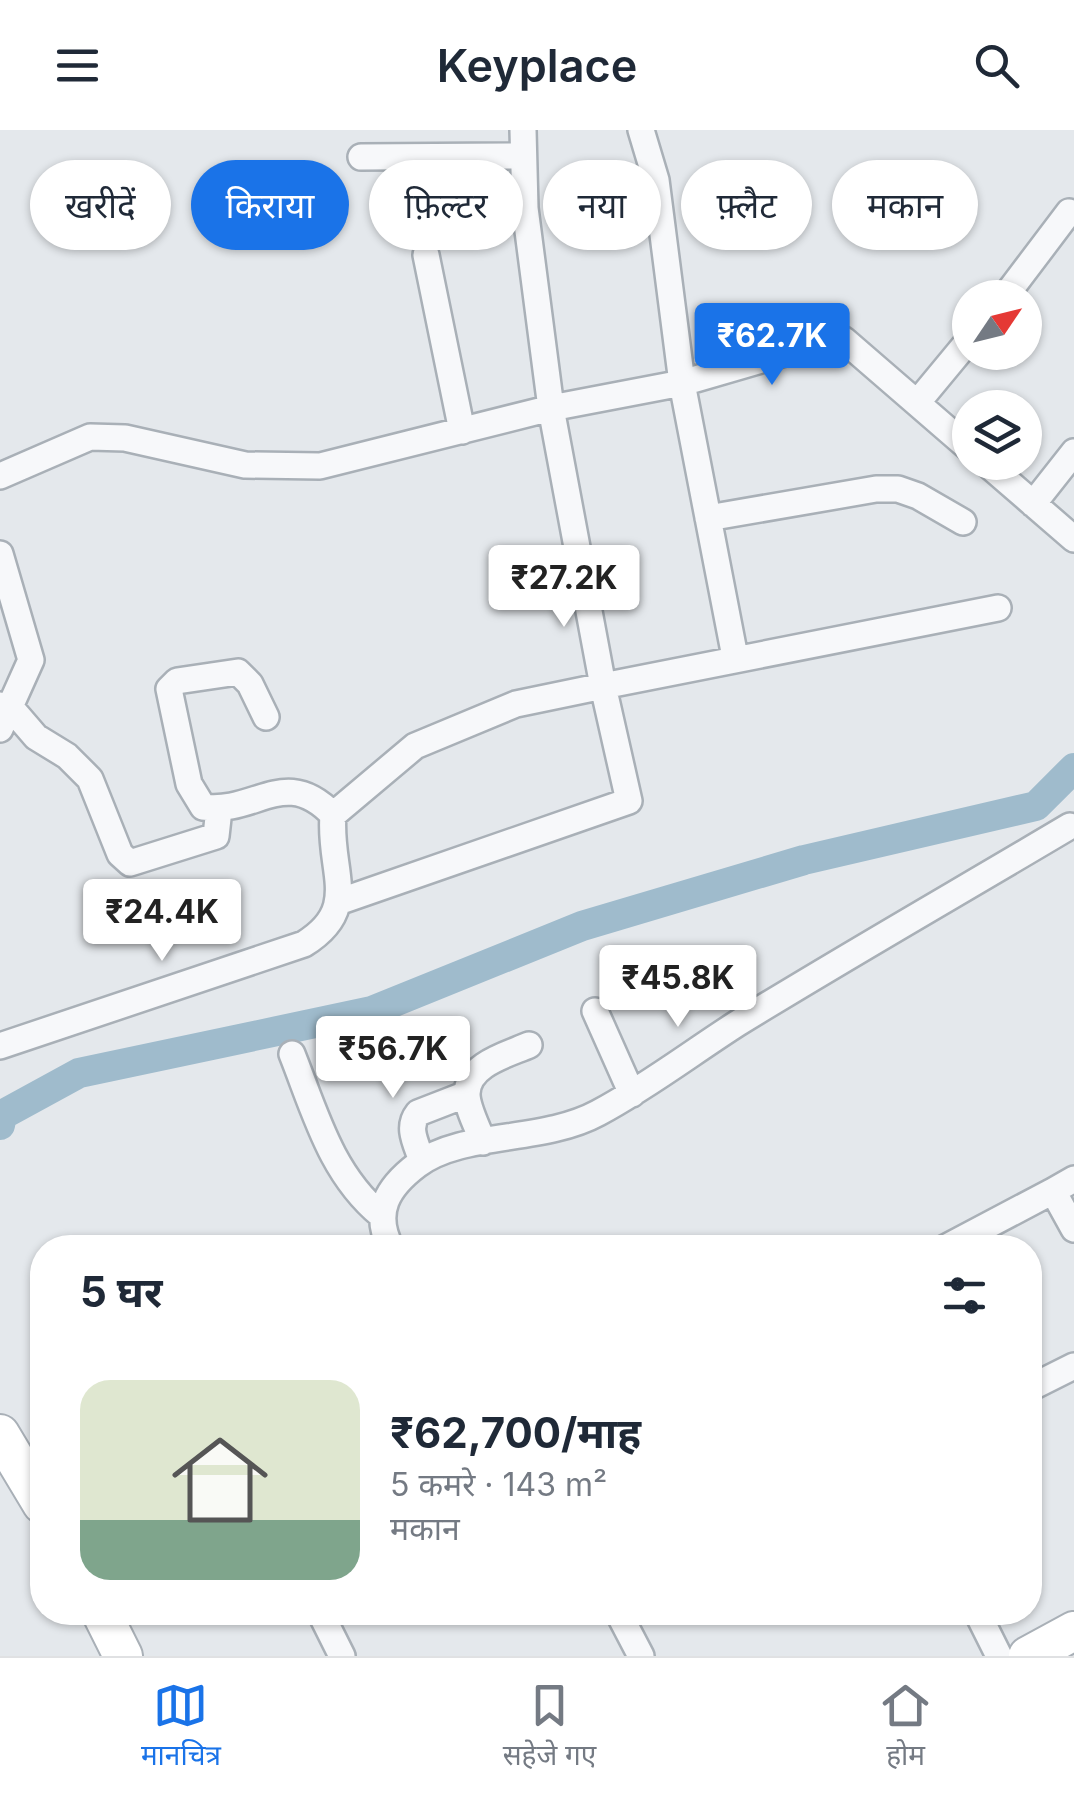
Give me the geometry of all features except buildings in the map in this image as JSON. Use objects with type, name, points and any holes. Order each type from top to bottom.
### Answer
[{"type":"street","points":[[641,130],[656,180],[682,383],[736,657]]},
{"type":"street","points":[[341,901],[629,802],[551,408],[522,143],[361,157]]},
{"type":"street","points":[[1018,280],[1069,212]]},
{"type":"street","points":[[426,255],[462,431]]},
{"type":"street","points":[[0,476],[90,437],[124,438],[244,466],[320,466],[551,408],[759,364],[833,339],[844,340],[952,434]]},
{"type":"street","points":[[916,403],[952,360]]},
{"type":"street","points":[[1033,504],[1074,452]]},
{"type":"street","points":[[1006,480],[1074,539]]},
{"type":"street","points":[[708,518],[876,489],[898,489],[963,522]]},
{"type":"street","points":[[0,554],[31,660],[4,714],[67,756],[90,778],[120,854],[130,863],[216,836],[219,809]]},
{"type":"street","points":[[0,1046],[304,944],[323,932],[341,901],[331,836],[333,815],[415,746],[516,704],[736,657],[998,608]]},
{"type":"street","points":[[266,718],[250,684],[238,672],[177,681],[169,690],[190,784],[203,807],[219,809],[266,796],[301,792],[315,797],[333,815]]},
{"type":"street","points":[[387,1235],[381,1215],[384,1199],[422,1161],[483,1142],[578,1124],[632,1094],[736,1024],[1070,826]]},
{"type":"street","points":[[596,1011],[632,1094]]},
{"type":"street","points":[[422,1161],[412,1128],[418,1113],[467,1094],[482,1066],[529,1045]]},
{"type":"street","points":[[292,1054],[339,1169],[362,1199],[381,1215]]},
{"type":"street","points":[[467,1094],[483,1142]]},
{"type":"street","points":[[969,1235],[1064,1184],[1074,1229]]},
{"type":"street","points":[[1042,1382],[1074,1366]]},
{"type":"street","points":[[0,1434],[30,1484]]},
{"type":"street","points":[[108,1625],[123,1656]]},
{"type":"street","points":[[326,1625],[342,1656]]},
{"type":"street","points":[[624,1625],[640,1656]]},
{"type":"street","points":[[984,1625],[999,1656]]},
{"type":"street","points":[[1028,1656],[1074,1631]]},
{"type":"waterway","points":[[0,1125],[2,1115],[79,1073],[372,1011],[582,926],[804,860],[1036,806],[1074,768]]}]
